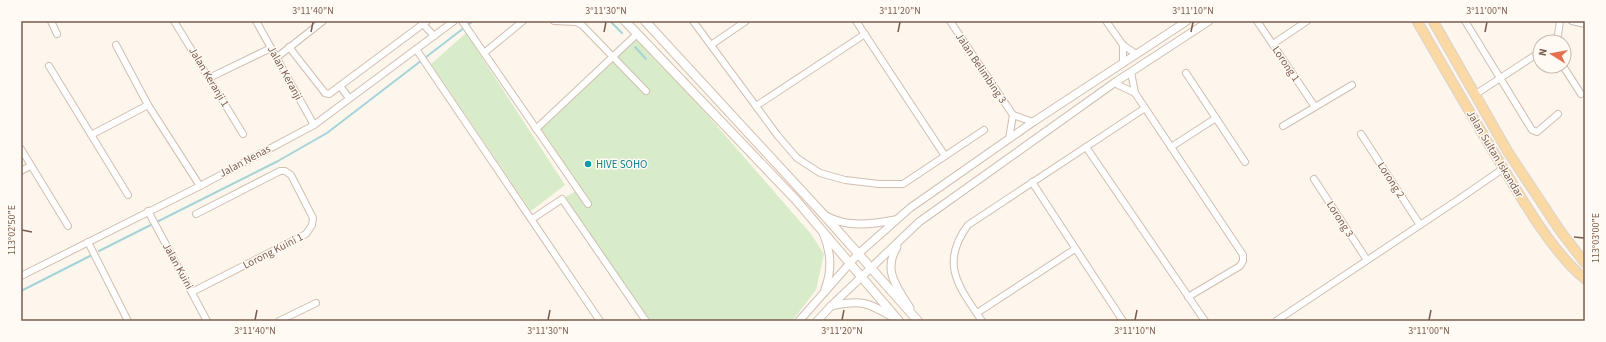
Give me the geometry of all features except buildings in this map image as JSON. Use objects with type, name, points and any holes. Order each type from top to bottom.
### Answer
[{"type":"main road","points":[[625,21],[820,226],[899,321]]},
{"type":"main road","points":[[645,21],[822,214],[916,320]]},
{"type":"main road","name":"Jalan Sultan Iskandar","points":[[1417,21],[1504,168],[1548,237],[1576,272],[1585,279]]},
{"type":"main road","name":"Jalan Sultan Iskandar","points":[[1433,21],[1508,152],[1538,200],[1560,232],[1585,263]]},
{"type":"street","points":[[50,21],[57,34]]},
{"type":"street","name":"Jalan Keranji 1","points":[[174,21],[243,134]]},
{"type":"street","name":"Jalan Keranji","points":[[256,21],[314,125]]},
{"type":"street","points":[[276,58],[323,21]]},
{"type":"street","name":"Jalan Nenas","points":[[21,275],[150,214],[314,125],[454,21]]},
{"type":"street","points":[[484,53],[523,21]]},
{"type":"street","points":[[554,21],[576,22],[582,24],[646,91]]},
{"type":"street","points":[[694,21],[778,136],[797,158],[820,173],[845,180],[879,184],[903,184],[984,130]]},
{"type":"street","points":[[711,45],[746,21]]},
{"type":"street","points":[[856,21],[945,156]]},
{"type":"street","name":"Jalan Belimbing 3","points":[[950,21],[1013,115],[1033,122]]},
{"type":"street","points":[[1106,21],[1124,45],[1136,54]]},
{"type":"street","points":[[800,321],[850,262],[910,208],[1033,122],[1187,21]]},
{"type":"street","points":[[817,321],[919,222],[1114,83],[1208,21]]},
{"type":"street","name":"Lorong 1","points":[[1258,21],[1315,107]]},
{"type":"street","points":[[1273,44],[1307,21]]},
{"type":"street","points":[[1465,21],[1532,130],[1537,132],[1558,114]]},
{"type":"street","points":[[1572,21],[1585,24]]},
{"type":"street","points":[[289,48],[325,93],[329,94],[425,23],[434,36]]},
{"type":"street","points":[[463,23],[588,204]]},
{"type":"street","points":[[1558,34],[1562,23]]},
{"type":"street","points":[[536,129],[637,34]]},
{"type":"street","points":[[756,106],[865,34]]},
{"type":"street","points":[[116,45],[148,105],[200,186]]},
{"type":"street","points":[[1123,63],[1124,45]]},
{"type":"street","points":[[209,78],[271,48]]},
{"type":"street","points":[[416,48],[600,321]]},
{"type":"street","points":[[1476,94],[1532,57]]},
{"type":"street","points":[[49,66],[128,195]]},
{"type":"street","points":[[1131,72],[1135,93],[1243,255],[1243,261],[1240,266],[1188,297]]},
{"type":"street","points":[[1186,73],[1245,162]]},
{"type":"street","points":[[1568,74],[1581,94]]},
{"type":"street","points":[[1114,83],[1135,93]]},
{"type":"street","points":[[1283,126],[1352,85]]},
{"type":"street","points":[[340,86],[349,98]]},
{"type":"street","points":[[92,135],[148,105]]},
{"type":"street","points":[[982,321],[959,286],[955,272],[954,255],[959,237],[968,225],[1145,108]]},
{"type":"street","name":"Jalan Belimbing 3","points":[[1009,139],[1013,115]]},
{"type":"street","points":[[1171,147],[1216,118]]},
{"type":"street","name":"Lorong 2","points":[[1361,134],[1420,225]]},
{"type":"street","points":[[1086,147],[1205,321]]},
{"type":"street","points":[[21,149],[68,226]]},
{"type":"street","points":[[21,171],[30,166]]},
{"type":"street","points":[[1276,321],[1504,168]]},
{"type":"street","name":"Lorong Kuini 1","points":[[192,292],[306,234],[312,225],[313,218],[291,175],[285,171],[280,171],[196,214]]},
{"type":"street","name":"Lorong 3","points":[[1314,179],[1367,260]]},
{"type":"street","points":[[1032,182],[1123,321]]},
{"type":"street","points":[[532,219],[562,199],[646,321]]},
{"type":"street","name":"Jalan Kuini","points":[[150,214],[207,321]]},
{"type":"street","points":[[822,214],[832,220],[849,224],[876,224],[896,220]]},
{"type":"street","points":[[817,301],[825,288],[829,272],[829,253],[820,226]]},
{"type":"street","points":[[904,237],[892,256],[891,272],[894,284],[916,320]]},
{"type":"street","points":[[88,242],[128,321]]},
{"type":"street","points":[[977,313],[1075,249]]},
{"type":"street","points":[[831,306],[852,301],[867,303],[899,321]]},
{"type":"street","points":[[279,321],[316,303]]},
{"type":"green space","points":[[466,33],[565,185],[531,211],[431,64]]},
{"type":"green space","points":[[637,34],[811,234],[824,254],[816,290],[792,321],[646,321],[562,199],[578,190],[536,129]]},
{"type":"waterway","points":[[99,251],[278,161],[327,133],[473,21]]},
{"type":"waterway","points":[[610,21],[622,33]]},
{"type":"waterway","points":[[635,47],[646,59]]},
{"type":"waterway","points":[[21,291],[90,256]]},
{"type":"place","name":"HIVE SOHO","points":[[588,164]]}]
